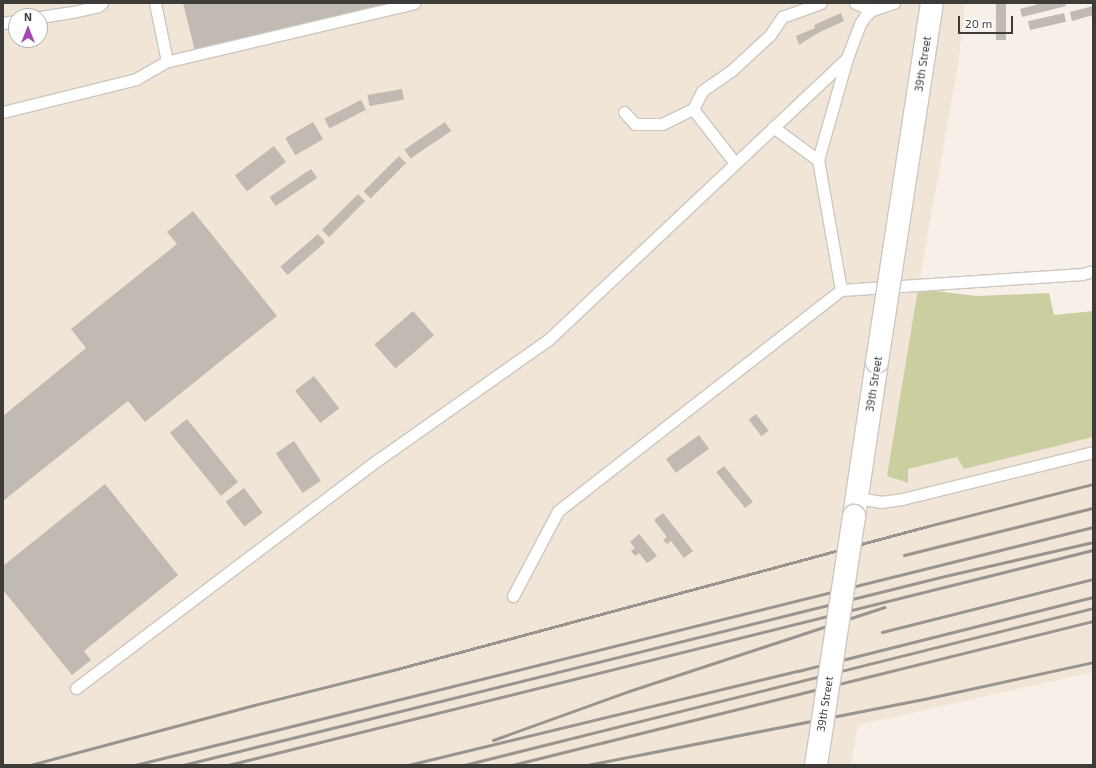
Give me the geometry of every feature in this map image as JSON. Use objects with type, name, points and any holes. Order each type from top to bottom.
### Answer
[{"type":"main road","name":"39th Street","points":[[816,765],[932,3]]},
{"type":"lane","points":[[48,16],[73,12],[98,6],[102,3]]},
{"type":"lane","points":[[155,3],[167,61]]},
{"type":"lane","points":[[3,112],[136,79],[167,61],[414,3]]},
{"type":"lane","points":[[624,112],[636,124],[662,124],[693,109],[702,91],[731,71],[770,35],[782,17],[821,3]]},
{"type":"lane","points":[[855,3],[872,10]]},
{"type":"lane","points":[[841,290],[818,160],[847,58],[860,24],[865,16],[872,10],[894,3]]},
{"type":"lane","points":[[76,688],[379,459],[548,340],[847,58]]},
{"type":"lane","points":[[693,109],[735,163]]},
{"type":"lane","points":[[773,127],[818,160]]},
{"type":"lane","points":[[513,596],[558,511],[841,290],[1082,274],[1093,271]]},
{"type":"lane","points":[[857,498],[881,502],[909,497],[1093,452]]},
{"type":"shaded area","points":[[3,3],[965,3],[958,65],[918,289],[893,479],[908,483],[908,469],[957,457],[964,468],[1093,437],[1093,672],[858,725],[851,765],[3,765]]},
{"type":"green space","points":[[918,289],[977,296],[1049,293],[1054,315],[1093,311],[1093,437],[964,469],[957,457],[908,469],[908,483],[887,476]]},
{"type":"building","points":[[183,3],[389,3],[389,4],[195,51]]},
{"type":"building","points":[[996,3],[1006,3],[1006,40],[996,40]]},
{"type":"building","points":[[1042,3],[1065,3],[1066,6],[1022,17],[1020,9]]},
{"type":"building","points":[[1093,6],[1093,15],[1072,21],[1070,12]]},
{"type":"building","points":[[841,13],[844,21],[818,33],[799,45],[796,36],[815,28],[814,25]]},
{"type":"building","points":[[1064,13],[1066,22],[1030,30],[1028,21]]},
{"type":"building","points":[[402,89],[404,100],[369,106],[368,95]]},
{"type":"building","points":[[361,100],[366,110],[329,128],[324,119]]},
{"type":"building","points":[[313,122],[323,139],[295,155],[285,138]]},
{"type":"building","points":[[445,122],[451,131],[411,159],[404,149]]},
{"type":"building","points":[[274,146],[286,162],[247,191],[235,175]]},
{"type":"building","points":[[399,156],[406,163],[371,198],[364,191]]},
{"type":"building","points":[[311,169],[317,178],[276,206],[270,197]]},
{"type":"building","points":[[358,194],[365,201],[329,237],[322,230]]},
{"type":"building","points":[[193,211],[277,316],[145,422],[128,401],[3,501],[3,416],[86,348],[71,329],[177,244],[167,232]]},
{"type":"building","points":[[318,234],[325,242],[287,275],[280,267]]},
{"type":"building","points":[[413,311],[434,335],[396,369],[375,344]]},
{"type":"building","points":[[314,376],[339,408],[320,423],[295,391]]},
{"type":"building","points":[[756,414],[769,431],[761,436],[749,419]]},
{"type":"building","points":[[187,419],[238,482],[221,496],[170,433]]},
{"type":"building","points":[[699,435],[709,449],[676,473],[666,459]]},
{"type":"building","points":[[294,441],[321,481],[303,493],[276,453]]},
{"type":"building","points":[[724,466],[753,502],[745,508],[716,472]]},
{"type":"building","points":[[105,484],[178,575],[84,651],[91,660],[72,675],[3,590],[3,566]]},
{"type":"building","points":[[244,488],[263,513],[244,527],[226,502]]},
{"type":"building","points":[[663,513],[693,551],[684,558],[671,541],[667,544],[663,540],[667,537],[654,520]]},
{"type":"building","points":[[639,534],[657,556],[647,563],[639,553],[635,556],[631,551],[635,548],[630,542]]},
{"type":"railway","points":[[30,765],[254,705],[397,669],[928,526],[1093,484]]},
{"type":"railway","points":[[904,555],[1093,508]]},
{"type":"railway","points":[[135,765],[1093,527]]},
{"type":"railway","points":[[183,765],[945,576],[1093,542]]},
{"type":"railway","points":[[228,765],[1093,550]]},
{"type":"railway","points":[[882,632],[1093,579]]},
{"type":"railway","points":[[408,765],[798,671],[1093,597]]},
{"type":"railway","points":[[493,740],[629,691],[885,607]]},
{"type":"railway","points":[[464,765],[1093,608]]},
{"type":"railway","points":[[512,765],[1093,621]]},
{"type":"railway","points":[[587,765],[924,699],[1093,662]]}]
